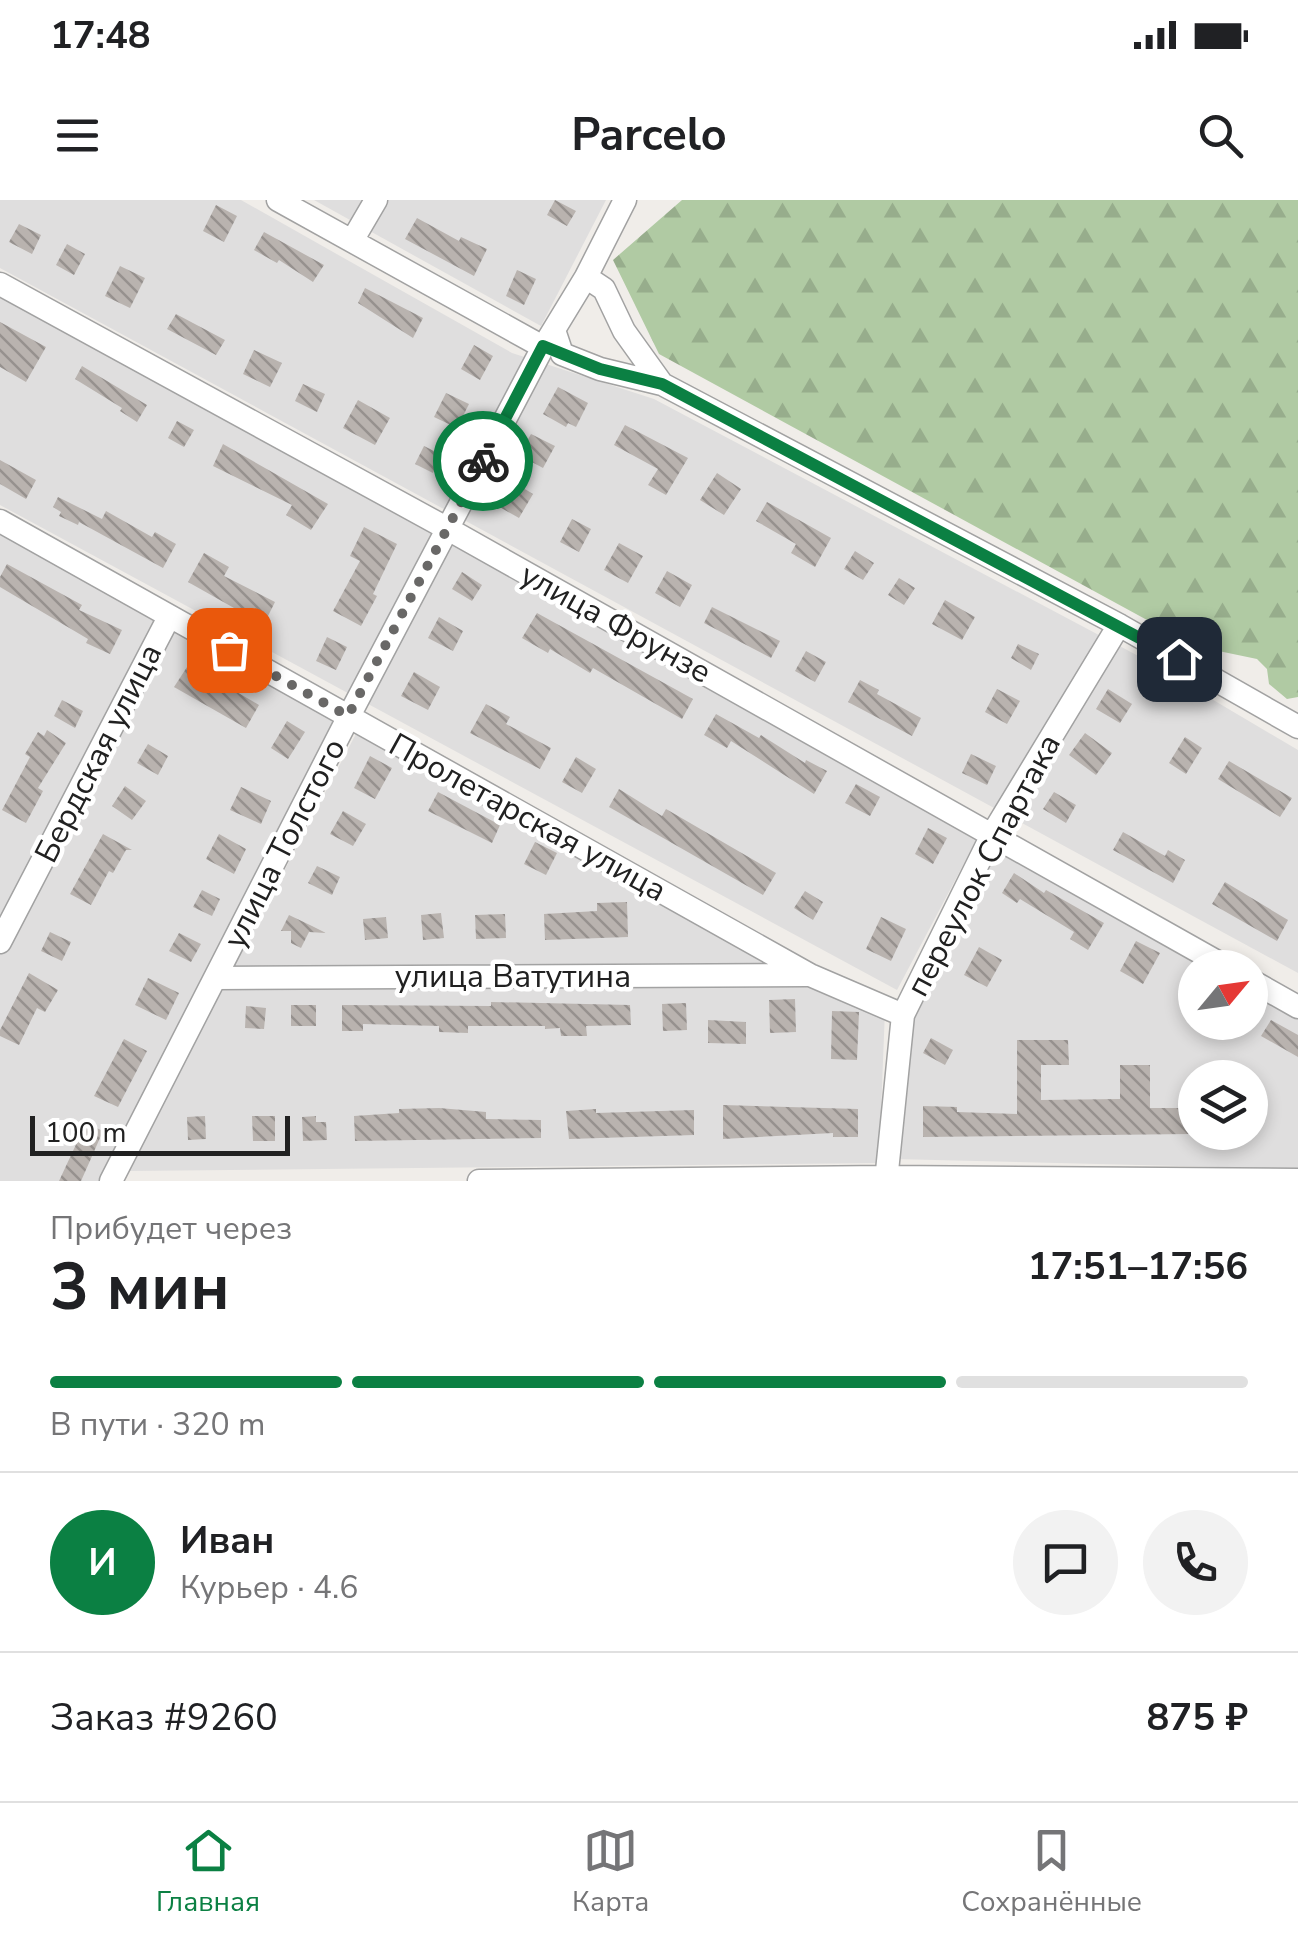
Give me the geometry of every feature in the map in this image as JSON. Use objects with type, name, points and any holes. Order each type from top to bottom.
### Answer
[{"type":"street","points":[[278,200],[600,369],[662,384],[1119,624],[1298,727]]},
{"type":"street","points":[[352,242],[376,200]]},
{"type":"street","name":"улица Толстого","points":[[111,1181],[348,716],[553,344],[625,200]]},
{"type":"street","points":[[586,277],[604,290],[624,330],[662,384]]},
{"type":"street","name":"улица Фрунзе","points":[[0,284],[448,529],[1197,950]]},
{"type":"street","points":[[600,369],[617,364],[626,352],[624,330]]},
{"type":"street","name":"Пролетарская улица","points":[[0,521],[810,974],[903,1015]]},
{"type":"street","name":"Бердская улица","points":[[0,942],[169,617]]},
{"type":"street","name":"переулок Спартака","points":[[886,1179],[903,1015],[993,833],[1119,624]]},
{"type":"street","name":"улица Ватутина","points":[[216,978],[810,974]]},
{"type":"street","points":[[1268,990],[1298,1007]]},
{"type":"street","points":[[480,1181],[1298,1180]]},
{"type":"shaded area","points":[[0,200],[241,200],[512,353],[654,399],[1144,659],[1298,750],[1298,973],[1268,957],[1268,950],[1256,950],[0,268]]},
{"type":"shaded area","points":[[314,200],[606,200],[541,326]]},
{"type":"shaded area","points":[[0,293],[978,837],[897,990],[0,505]]},
{"type":"shaded area","points":[[0,532],[340,719],[106,1181],[0,1181]]},
{"type":"shaded area","points":[[359,728],[885,1010],[879,1163],[127,1171]]},
{"type":"shaded area","points":[[999,845],[1184,950],[1178,950],[1178,1040],[1268,1040],[1268,998],[1298,1015],[1298,1169],[894,1159],[911,1021]]},
{"type":"green space","points":[[682,200],[1298,200],[1298,697],[1287,699],[1269,684],[1267,669],[1257,659],[1209,649],[1147,620],[659,354],[613,260]]},
{"type":"building","points":[[555,200],[576,211],[567,226],[547,215]]},
{"type":"building","points":[[216,205],[237,216],[224,242],[203,231]]},
{"type":"building","points":[[417,218],[459,241],[461,237],[487,249],[474,276],[405,239]]},
{"type":"building","points":[[19,224],[41,235],[32,254],[9,242]]},
{"type":"building","points":[[264,232],[324,265],[313,282],[279,260],[277,263],[254,250]]},
{"type":"building","points":[[67,244],[85,254],[74,275],[56,265]]},
{"type":"building","points":[[120,266],[145,278],[130,308],[105,296]]},
{"type":"building","points":[[517,270],[536,279],[524,305],[506,296]]},
{"type":"building","points":[[365,288],[423,318],[413,338],[358,303]]},
{"type":"building","points":[[176,314],[225,340],[216,355],[167,329]]},
{"type":"building","points":[[0,322],[46,347],[26,382],[0,367]]},
{"type":"building","points":[[474,345],[493,356],[480,380],[461,369]]},
{"type":"building","points":[[254,350],[282,363],[270,387],[243,374]]},
{"type":"building","points":[[82,366],[147,405],[137,422],[75,379]]},
{"type":"building","points":[[303,384],[325,394],[317,412],[295,401]]},
{"type":"building","points":[[558,387],[588,403],[576,427],[568,423],[566,427],[543,414]]},
{"type":"building","points":[[446,393],[469,404],[457,428],[434,417]]},
{"type":"building","points":[[358,400],[390,418],[375,445],[343,428]]},
{"type":"building","points":[[177,421],[194,430],[184,447],[168,438]]},
{"type":"building","points":[[625,425],[688,458],[666,495],[648,485],[658,469],[614,445]]},
{"type":"building","points":[[531,434],[555,446],[543,468],[519,455]]},
{"type":"building","points":[[223,444],[328,504],[311,530],[286,515],[292,505],[213,466]]},
{"type":"building","points":[[424,446],[442,455],[433,473],[415,464]]},
{"type":"building","points":[[0,460],[36,480],[26,499],[0,484]]},
{"type":"building","points":[[717,473],[741,489],[724,515],[700,500]]},
{"type":"building","points":[[510,480],[533,494],[519,518],[496,505]]},
{"type":"building","points":[[58,497],[102,519],[106,511],[152,537],[155,532],[176,544],[163,568],[79,522],[78,525],[59,516],[61,512],[53,507]]},
{"type":"building","points":[[767,502],[831,538],[815,567],[791,553],[796,544],[756,521]]},
{"type":"building","points":[[572,519],[591,529],[579,552],[560,542]]},
{"type":"building","points":[[364,527],[397,544],[361,626],[333,611],[360,561],[350,556]]},
{"type":"building","points":[[619,543],[643,556],[628,583],[604,570]]},
{"type":"building","points":[[855,551],[874,563],[863,580],[844,569]]},
{"type":"building","points":[[204,553],[229,567],[224,576],[275,602],[261,630],[231,614],[234,608],[188,582]]},
{"type":"building","points":[[7,564],[82,605],[79,610],[122,630],[110,654],[86,643],[88,639],[0,587]]},
{"type":"building","points":[[667,571],[692,585],[680,607],[655,593]]},
{"type":"building","points":[[462,572],[482,585],[472,601],[452,589]]},
{"type":"building","points":[[899,578],[915,588],[904,605],[888,595]]},
{"type":"building","points":[[945,600],[975,617],[962,640],[932,624]]},
{"type":"building","points":[[712,607],[780,641],[771,658],[704,623]]},
{"type":"building","points":[[537,613],[693,699],[682,719],[593,668],[590,673],[550,649],[548,653],[522,638]]},
{"type":"building","points":[[439,617],[463,631],[453,651],[428,638]]},
{"type":"building","points":[[327,637],[347,647],[336,670],[316,661]]},
{"type":"building","points":[[1018,644],[1039,654],[1031,670],[1011,658]]},
{"type":"building","points":[[806,651],[826,662],[815,682],[795,671]]},
{"type":"building","points":[[189,664],[259,705],[246,728],[174,687]]},
{"type":"building","points":[[414,672],[440,687],[428,710],[401,696]]},
{"type":"building","points":[[860,680],[921,718],[912,736],[848,702]]},
{"type":"building","points":[[997,689],[1020,701],[1007,724],[985,712]]},
{"type":"building","points":[[1108,689],[1132,704],[1120,723],[1096,709]]},
{"type":"building","points":[[62,700],[83,711],[75,728],[54,716]]},
{"type":"building","points":[[486,704],[510,717],[506,724],[551,748],[540,769],[470,733]]},
{"type":"building","points":[[716,714],[827,771],[814,794],[731,741],[727,748],[704,735]]},
{"type":"building","points":[[287,721],[305,732],[288,759],[271,748]]},
{"type":"building","points":[[47,730],[66,743],[38,788],[43,791],[26,823],[2,810],[30,757],[25,754],[38,732],[44,736]]},
{"type":"building","points":[[1085,733],[1112,753],[1096,775],[1069,755]]},
{"type":"building","points":[[1185,737],[1202,748],[1186,774],[1169,763]]},
{"type":"building","points":[[148,744],[168,756],[158,775],[137,763]]},
{"type":"building","points":[[971,754],[996,766],[987,785],[962,773]]},
{"type":"building","points":[[370,756],[392,768],[375,799],[354,788]]},
{"type":"building","points":[[576,757],[596,769],[582,793],[562,782]]},
{"type":"building","points":[[1229,761],[1292,798],[1280,817],[1218,779]]},
{"type":"building","points":[[856,784],[880,797],[870,816],[845,803]]},
{"type":"building","points":[[125,786],[146,801],[132,820],[112,806]]},
{"type":"building","points":[[241,787],[271,801],[261,824],[230,810]]},
{"type":"building","points":[[619,789],[662,816],[666,809],[776,873],[763,895],[609,807]]},
{"type":"building","points":[[438,792],[500,825],[492,843],[428,811]]},
{"type":"building","points":[[1054,792],[1076,805],[1066,823],[1043,809]]},
{"type":"building","points":[[343,811],[366,824],[353,846],[330,834]]},
{"type":"building","points":[[928,828],[947,838],[933,864],[915,854]]},
{"type":"building","points":[[1123,832],[1165,856],[1168,850],[1185,860],[1173,883],[1113,850]]},
{"type":"building","points":[[103,834],[132,850],[126,850],[113,873],[109,871],[91,905],[70,894]]},
{"type":"building","points":[[219,834],[246,849],[234,874],[206,859]]},
{"type":"building","points":[[535,842],[557,853],[546,875],[524,864]]},
{"type":"building","points":[[317,866],[340,877],[332,895],[308,883]]},
{"type":"building","points":[[1014,873],[1104,923],[1088,950],[1070,939],[1074,932],[1020,899],[1017,903],[1002,893]]},
{"type":"building","points":[[1225,882],[1288,920],[1277,941],[1212,904]]},
{"type":"building","points":[[202,890],[220,899],[212,916],[193,907]]},
{"type":"building","points":[[805,891],[823,902],[813,920],[794,908]]},
{"type":"building","points":[[627,902],[628,937],[545,940],[544,914],[597,911],[597,903]]},
{"type":"building","points":[[441,913],[444,938],[423,940],[421,915]]},
{"type":"building","points":[[505,914],[506,938],[476,939],[475,915]]},
{"type":"building","points":[[289,915],[326,933],[309,932],[301,948],[291,943],[291,931],[281,931]]},
{"type":"building","points":[[386,917],[388,938],[365,940],[363,919]]},
{"type":"building","points":[[881,917],[906,929],[891,961],[866,949]]},
{"type":"building","points":[[50,932],[71,942],[62,961],[41,951]]},
{"type":"building","points":[[179,933],[201,944],[191,962],[169,951]]},
{"type":"building","points":[[1136,941],[1160,953],[1143,984],[1120,971]]},
{"type":"building","points":[[979,947],[1002,960],[987,987],[964,975]]},
{"type":"building","points":[[29,973],[58,990],[45,1012],[37,1008],[19,1045],[0,1036],[0,1030]]},
{"type":"building","points":[[148,978],[179,993],[166,1020],[135,1005]]},
{"type":"building","points":[[795,999],[796,1032],[770,1033],[769,1000]]},
{"type":"building","points":[[491,1002],[630,1005],[631,1025],[586,1026],[587,1036],[561,1036],[560,1028],[545,1026],[468,1026],[468,1033],[439,1032],[439,1026],[363,1024],[363,1031],[342,1031],[342,1005],[491,1006]]},
{"type":"building","points":[[686,1003],[687,1030],[663,1031],[662,1004]]},
{"type":"building","points":[[291,1005],[316,1005],[316,1026],[291,1026]]},
{"type":"building","points":[[246,1006],[266,1008],[264,1029],[245,1028]]},
{"type":"building","points":[[832,1011],[859,1012],[857,1060],[831,1059]]},
{"type":"building","points":[[708,1020],[746,1022],[746,1044],[708,1043]]},
{"type":"building","points":[[1271,1020],[1298,1035],[1298,1057],[1268,1040]]},
{"type":"building","points":[[931,1038],[953,1050],[945,1065],[923,1053]]},
{"type":"building","points":[[124,1039],[147,1051],[118,1107],[94,1096]]},
{"type":"building","points":[[1017,1040],[1068,1040],[1069,1065],[1041,1065],[1041,1100],[1120,1099],[1120,1065],[1150,1065],[1150,1108],[1178,1108],[1178,1134],[923,1137],[923,1106],[957,1107],[957,1112],[1017,1114]]},
{"type":"building","points":[[723,1105],[858,1109],[858,1137],[833,1137],[833,1133],[723,1139]]},
{"type":"building","points":[[439,1108],[486,1112],[486,1119],[541,1120],[541,1138],[355,1141],[354,1116]]},
{"type":"building","points":[[596,1109],[596,1113],[694,1110],[694,1135],[569,1139],[566,1111]]},
{"type":"building","points":[[205,1116],[206,1139],[188,1140],[187,1117]]},
{"type":"building","points":[[252,1116],[275,1116],[275,1141],[253,1141]]},
{"type":"building","points":[[316,1116],[316,1122],[326,1122],[327,1140],[303,1141],[302,1117]]},
{"type":"building","points":[[86,1123],[103,1131],[81,1181],[59,1181]]},
{"type":"way so far","points":[[229,650],[348,716],[483,461]]},
{"type":"route","points":[[483,461],[543,346],[600,369],[662,384],[1179,659]]}]
